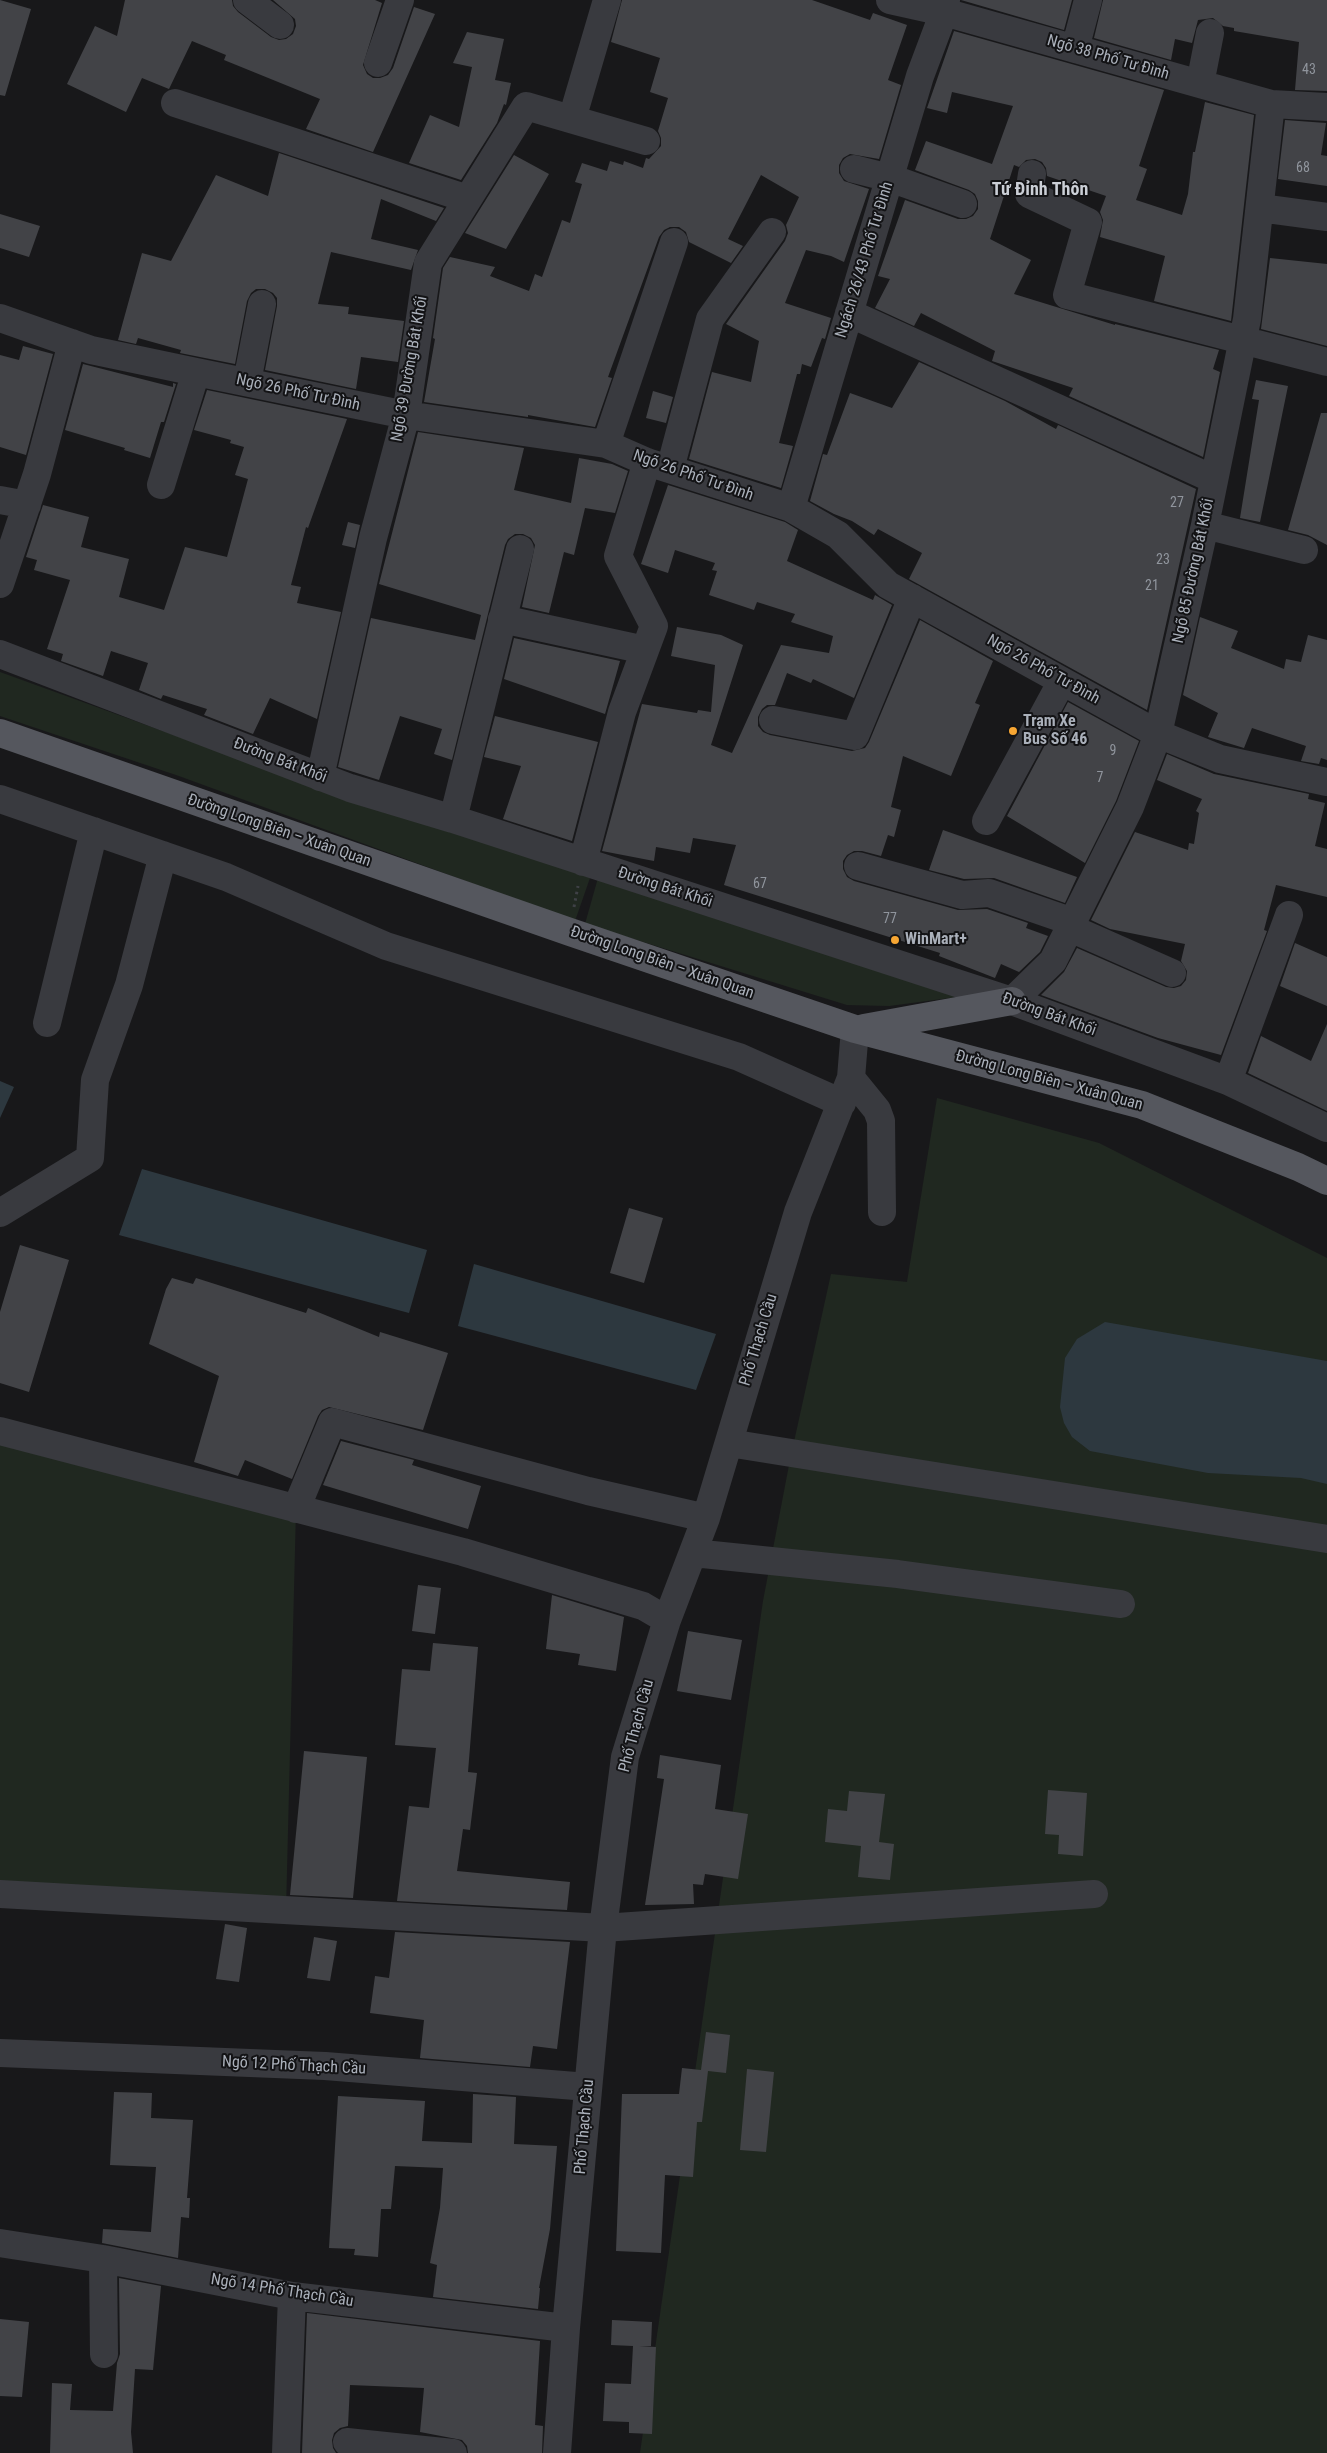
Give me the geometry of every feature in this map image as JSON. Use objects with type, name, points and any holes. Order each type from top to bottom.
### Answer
[{"type":"main road","name":"Đường Long Biên – Xuân Quan","points":[[0,733],[570,932],[855,1029],[1142,1106],[1298,1167],[1327,1181]]},
{"type":"main road","points":[[855,1029],[1012,1001]]},
{"type":"main road","points":[[1298,1167],[1327,1175]]},
{"type":"street","points":[[247,0],[280,25]]},
{"type":"street","points":[[378,63],[400,0]]},
{"type":"street","points":[[572,119],[606,0]]},
{"type":"street","name":"Ngõ 38 Phố Tư Đình","points":[[890,0],[945,6],[1075,49],[1271,104],[1327,107]]},
{"type":"street","points":[[1075,49],[1088,0]]},
{"type":"street","name":"Ngách 26/43 Phố Tư Đình","points":[[791,508],[920,76],[945,6]]},
{"type":"street","points":[[1200,84],[1210,33]]},
{"type":"street","points":[[175,103],[468,198]]},
{"type":"street","name":"Ngõ 85 Đường Bát Khối","points":[[1012,1001],[1053,961],[1130,807],[1158,734],[1205,524],[1247,319],[1271,104]]},
{"type":"street","name":"Ngõ 39 Đường Bát Khối","points":[[320,777],[373,538],[406,415],[428,263],[526,106],[646,141]]},
{"type":"street","points":[[854,169],[890,178],[963,204]]},
{"type":"street","points":[[1032,174],[1029,194],[1088,222],[1067,295],[1327,362]]},
{"type":"street","points":[[1260,208],[1327,217]]},
{"type":"street","points":[[583,862],[622,712],[654,626],[618,556],[659,466],[710,319],[772,232]]},
{"type":"street","points":[[606,444],[674,242]]},
{"type":"street","points":[[247,382],[262,304]]},
{"type":"street","points":[[849,313],[1213,480]]},
{"type":"street","name":"Ngõ 26 Phố Tư Đình","points":[[0,318],[92,350],[196,372],[406,415],[606,444],[659,466],[791,508],[838,535],[888,585],[1158,734],[1220,759],[1327,782]]},
{"type":"street","points":[[0,584],[38,474],[72,343]]},
{"type":"street","points":[[161,485],[196,372]]},
{"type":"street","points":[[0,500],[27,505]]},
{"type":"street","points":[[1205,524],[1304,550]]},
{"type":"street","points":[[453,819],[520,549]]},
{"type":"street","points":[[773,720],[854,736],[912,598]]},
{"type":"street","points":[[502,619],[645,650]]},
{"type":"street","name":"Đường Bát Khối","points":[[0,654],[350,788],[453,819],[1012,1001],[1228,1081],[1327,1128]]},
{"type":"street","points":[[986,821],[1062,681]]},
{"type":"street","points":[[0,799],[226,877],[386,946],[739,1057],[842,1103]]},
{"type":"street","points":[[47,1023],[94,831]]},
{"type":"street","points":[[0,1213],[90,1158],[95,1080],[128,985],[163,855]]},
{"type":"street","points":[[858,866],[962,895],[989,893],[1072,925],[1172,973]]},
{"type":"street","points":[[1228,1081],[1289,915]]},
{"type":"street","name":"Phố Thạch Cầu","points":[[557,2453],[566,2328],[603,1928],[625,1757],[667,1620],[706,1518],[798,1212],[851,1078],[855,1029]]},
{"type":"street","points":[[851,1078],[876,1110],[881,1121],[882,1212]]},
{"type":"street","points":[[296,1509],[332,1422],[588,1491],[706,1518]]},
{"type":"street","points":[[0,1431],[482,1557],[643,1606],[667,1620]]},
{"type":"street","points":[[729,1443],[1327,1539]]},
{"type":"street","points":[[693,1553],[898,1574],[1121,1604]]},
{"type":"street","points":[[0,1894],[603,1928],[1094,1894]]},
{"type":"street","name":"Ngõ 12 Phố Thạch Cầu","points":[[0,2053],[325,2066],[588,2087]]},
{"type":"street","name":"Ngõ 14 Phố Thạch Cầu","points":[[0,2243],[103,2259],[292,2296],[566,2328]]},
{"type":"street","points":[[103,2259],[104,2354]]},
{"type":"street","points":[[286,2453],[292,2296]]},
{"type":"street","points":[[348,2442],[453,2453]]},
{"type":"path","points":[[570,932],[583,862]]},
{"type":"shaded area","points":[[0,672],[204,746],[591,875],[575,921],[179,776],[0,716]]},
{"type":"shaded area","points":[[598,878],[980,994],[889,1006],[847,1005],[585,924]]},
{"type":"shaded area","points":[[0,1081],[14,1087],[0,1118]]},
{"type":"shaded area","points":[[937,1098],[1099,1143],[1327,1258],[1327,2453],[640,2453],[763,1601],[790,1460],[831,1274],[907,1282]]},
{"type":"shaded area","points":[[142,1169],[427,1250],[409,1313],[119,1235]]},
{"type":"shaded area","points":[[474,1264],[716,1334],[696,1390],[458,1326]]},
{"type":"shaded area","points":[[1105,1322],[1327,1361],[1327,1484],[1301,1478],[1208,1473],[1090,1451],[1072,1437],[1064,1423],[1060,1407],[1065,1358],[1077,1339]]},
{"type":"shaded area","points":[[0,1431],[296,1509],[286,1910],[0,1898]]},
{"type":"building","points":[[0,0],[31,9],[5,96],[0,95]]},
{"type":"building","points":[[125,0],[232,0],[233,6],[238,12],[271,37],[279,40],[286,39],[293,34],[296,26],[295,19],[273,0],[375,0],[382,3],[363,65],[367,74],[373,78],[388,75],[393,68],[414,7],[435,14],[373,152],[306,129],[320,99],[224,60],[226,55],[192,41],[169,89],[142,78],[126,112],[67,84],[95,26],[117,36]]},
{"type":"building","points":[[622,0],[812,0],[870,20],[873,13],[907,25],[888,80],[901,85],[879,159],[850,154],[843,158],[839,165],[839,173],[844,181],[869,189],[844,262],[831,256],[806,250],[785,303],[831,318],[825,339],[822,338],[811,367],[802,364],[800,374],[797,374],[779,443],[793,446],[781,488],[689,459],[712,372],[751,382],[759,341],[726,324],[785,241],[788,233],[786,225],[799,197],[761,175],[728,239],[743,246],[731,263],[689,242],[686,232],[679,227],[670,227],[664,230],[659,237],[608,377],[612,378],[595,427],[528,415],[528,417],[424,402],[435,339],[433,338],[443,268],[450,257],[495,267],[490,276],[529,291],[535,274],[542,277],[562,220],[570,223],[582,184],[575,182],[582,163],[607,171],[610,161],[623,165],[624,161],[643,168],[646,158],[649,159],[661,146],[661,138],[658,131],[668,98],[650,92],[660,58],[611,42]]},
{"type":"building","points":[[961,0],[1072,0],[1064,30]]},
{"type":"building","points":[[1103,0],[1327,0],[1327,91],[1295,90],[1299,42],[1234,31],[1234,28],[1223,26],[1213,18],[1198,20],[1192,43],[1175,39],[1171,60],[1094,38]]},
{"type":"building","points":[[954,31],[1164,90],[1139,166],[1147,169],[1136,200],[1182,215],[1188,194],[1193,152],[1195,152],[1205,102],[1254,115],[1231,321],[1154,301],[1165,256],[1100,237],[1103,220],[1100,212],[1106,196],[1047,176],[1046,168],[1042,162],[1035,159],[1026,160],[1019,167],[1014,165],[990,239],[1031,260],[1014,294],[1115,325],[1219,350],[1213,369],[1220,372],[1203,457],[1069,396],[1073,388],[992,361],[995,351],[921,313],[914,326],[875,308],[890,279],[878,276],[905,200],[958,219],[966,219],[973,216],[978,209],[978,201],[975,194],[969,190],[915,170],[926,141],[992,164],[1013,106],[952,92],[947,113],[927,108]]},
{"type":"building","points":[[467,32],[504,39],[495,80],[511,83],[506,105],[504,104],[497,123],[461,180],[409,163],[430,115],[459,127],[472,67],[453,63]]},
{"type":"building","points":[[1285,120],[1326,123],[1321,155],[1327,156],[1327,186],[1278,179]]},
{"type":"building","points":[[279,153],[444,208],[436,221],[381,199],[371,239],[418,250],[411,270],[331,252],[318,304],[349,307],[348,314],[404,321],[398,362],[361,357],[356,389],[265,370],[277,298],[273,293],[265,289],[256,289],[251,293],[247,301],[235,364],[180,353],[181,350],[138,338],[136,344],[118,340],[142,253],[171,261],[216,175],[268,196]]},
{"type":"building","points":[[514,155],[549,174],[506,249],[465,233]]},
{"type":"building","points":[[0,214],[40,226],[29,257],[0,248]]},
{"type":"building","points":[[1270,258],[1327,264],[1327,346],[1261,329]]},
{"type":"building","points":[[23,346],[53,354],[26,455],[0,447],[0,355],[19,360]]},
{"type":"building","points":[[919,362],[1005,401],[1056,429],[1058,425],[1196,489],[1147,710],[909,579],[922,553],[878,529],[874,535],[852,521],[810,501],[823,454],[827,455],[850,393],[892,408]]},
{"type":"building","points":[[83,364],[173,387],[173,383],[176,384],[164,422],[161,422],[150,458],[124,450],[125,448],[65,430]]},
{"type":"building","points":[[1256,380],[1288,386],[1260,522],[1240,518],[1259,400],[1252,399]]},
{"type":"building","points":[[207,390],[347,419],[308,528],[306,527],[291,585],[301,587],[297,603],[341,612],[317,719],[270,698],[253,734],[204,715],[207,709],[163,695],[161,699],[139,690],[148,663],[111,651],[103,676],[61,661],[63,654],[47,649],[70,580],[34,570],[37,560],[26,557],[43,505],[89,517],[81,547],[129,559],[119,597],[164,610],[185,547],[227,557],[248,479],[235,475],[244,447],[230,443],[231,440],[194,430]]},
{"type":"building","points":[[653,391],[673,397],[666,423],[646,418]]},
{"type":"building","points":[[1321,413],[1327,413],[1327,545],[1308,535],[1288,530]]},
{"type":"building","points":[[418,432],[524,448],[514,490],[571,503],[579,458],[612,464],[628,471],[615,513],[585,508],[574,555],[564,552],[549,613],[522,607],[535,545],[531,538],[523,534],[515,534],[508,539],[452,760],[434,754],[442,729],[400,716],[379,780],[338,767],[371,618],[475,640],[481,615],[379,584]]},
{"type":"building","points":[[668,485],[785,522],[798,530],[787,561],[873,600],[875,595],[892,605],[854,698],[813,679],[811,683],[787,673],[775,705],[767,705],[762,709],[758,717],[758,726],[763,732],[852,751],[865,748],[920,620],[993,661],[975,703],[980,705],[951,776],[903,756],[891,807],[901,810],[894,837],[888,835],[881,856],[862,851],[854,851],[847,855],[843,861],[843,869],[847,877],[854,881],[958,910],[987,909],[1028,923],[1026,928],[1048,936],[1040,952],[1019,972],[1001,964],[995,978],[939,956],[940,953],[724,885],[736,845],[693,838],[690,853],[656,847],[654,861],[602,851],[642,704],[697,713],[698,710],[711,712],[715,665],[671,656],[677,627],[721,635],[743,645],[711,745],[732,753],[781,645],[829,653],[833,636],[791,622],[795,614],[757,602],[754,610],[709,595],[717,571],[712,570],[715,563],[675,550],[668,573],[641,564]]},
{"type":"building","points":[[348,522],[360,525],[355,548],[342,545]]},
{"type":"building","points":[[1200,617],[1238,631],[1231,648],[1284,669],[1286,659],[1301,662],[1308,635],[1327,640],[1327,760],[1321,758],[1319,764],[1301,761],[1306,746],[1252,728],[1244,748],[1208,737],[1218,713],[1183,695]]},
{"type":"building","points":[[514,638],[620,661],[605,714],[504,679]]},
{"type":"building","points":[[1068,702],[1139,741],[1116,801],[1085,863],[1007,816]]},
{"type":"building","points":[[495,716],[598,742],[572,841],[503,819],[521,766],[484,757]]},
{"type":"building","points":[[1167,754],[1214,774],[1309,794],[1308,799],[1325,803],[1315,846],[1327,849],[1327,897],[1276,885],[1264,930],[1267,931],[1221,1055],[1158,1038],[1041,995],[1064,972],[1077,948],[1166,987],[1174,988],[1181,986],[1186,980],[1187,971],[1181,961],[1185,944],[1110,929],[1091,920],[1135,832],[1188,850],[1189,843],[1194,844],[1199,813],[1196,811],[1202,799],[1157,780]]},
{"type":"building","points":[[943,830],[1077,877],[1065,903],[994,878],[964,879],[929,870]]},
{"type":"building","points":[[1295,943],[1327,957],[1327,1006],[1280,986]]},
{"type":"building","points":[[1327,1024],[1327,1111],[1248,1073],[1261,1036],[1311,1061]]},
{"type":"building","points":[[629,1208],[663,1218],[644,1283],[610,1273]]},
{"type":"building","points":[[20,1245],[69,1260],[29,1392],[0,1383],[0,1312]]},
{"type":"building","points":[[172,1278],[193,1284],[196,1278],[306,1313],[308,1308],[379,1337],[380,1332],[448,1353],[423,1430],[329,1407],[322,1410],[318,1416],[292,1479],[245,1460],[238,1476],[194,1462],[219,1376],[149,1344],[166,1289]]},
{"type":"building","points":[[341,1441],[414,1460],[412,1465],[481,1486],[468,1529],[323,1485]]},
{"type":"building","points":[[418,1585],[441,1588],[435,1634],[412,1631]]},
{"type":"building","points":[[552,1595],[624,1617],[616,1671],[578,1665],[580,1654],[546,1649]]},
{"type":"building","points":[[688,1631],[742,1640],[731,1700],[677,1691]]},
{"type":"building","points":[[433,1643],[478,1647],[468,1772],[477,1773],[470,1830],[463,1829],[457,1871],[570,1882],[567,1910],[397,1901],[409,1806],[429,1808],[436,1748],[395,1745],[402,1669],[430,1671]]},
{"type":"building","points":[[304,1751],[367,1757],[353,1898],[290,1895]]},
{"type":"building","points":[[660,1755],[721,1765],[715,1809],[748,1814],[738,1879],[705,1874],[703,1885],[693,1884],[694,1904],[645,1905],[664,1779],[657,1778]]},
{"type":"building","points":[[1048,1790],[1087,1793],[1083,1856],[1058,1854],[1059,1835],[1045,1834]]},
{"type":"building","points":[[849,1791],[885,1794],[879,1842],[894,1844],[890,1880],[858,1877],[861,1846],[825,1842],[828,1809],[847,1811]]},
{"type":"building","points":[[225,1924],[247,1928],[239,1982],[216,1979]]},
{"type":"building","points":[[395,1932],[570,1942],[557,2049],[533,2046],[530,2067],[420,2058],[424,2020],[370,2013],[375,1976],[389,1978]]},
{"type":"building","points":[[314,1937],[337,1941],[330,1981],[307,1978]]},
{"type":"building","points":[[706,2032],[730,2035],[726,2073],[708,2071],[702,2122],[697,2122],[693,2177],[665,2175],[661,2253],[616,2251],[622,2094],[679,2094],[682,2068],[701,2070]]},
{"type":"building","points":[[747,2069],[774,2072],[766,2152],[740,2150]]},
{"type":"building","points":[[114,2092],[152,2093],[151,2118],[193,2120],[187,2198],[190,2198],[189,2218],[181,2217],[178,2258],[102,2243],[103,2229],[151,2232],[156,2167],[110,2165]]},
{"type":"building","points":[[473,2094],[516,2097],[514,2144],[557,2146],[550,2229],[539,2288],[538,2309],[433,2297],[437,2265],[430,2263],[440,2208],[443,2168],[395,2166],[391,2209],[381,2209],[378,2257],[354,2255],[355,2249],[329,2248],[338,2096],[425,2101],[422,2141],[472,2143]]},
{"type":"building","points":[[119,2278],[161,2286],[153,2370],[135,2369],[131,2432],[133,2453],[50,2453],[52,2383],[72,2384],[70,2410],[113,2411],[117,2363],[120,2354]]},
{"type":"building","points":[[307,2313],[540,2341],[535,2425],[543,2426],[542,2453],[468,2453],[467,2446],[462,2440],[420,2432],[424,2388],[350,2385],[348,2426],[340,2428],[334,2433],[332,2440],[336,2453],[302,2453]]},
{"type":"building","points":[[0,2319],[29,2322],[22,2397],[0,2396]]},
{"type":"building","points":[[612,2320],[652,2322],[651,2346],[639,2346],[656,2347],[652,2434],[629,2433],[629,2422],[603,2421],[605,2383],[631,2384],[633,2346],[611,2345]]},
{"type":"place","name":"Trạm Xe Bus Số 46","points":[[1013,731]]},
{"type":"place","name":"WinMart+","points":[[895,940]]},
{"type":"district","name":"Tứ Đỉnh Thôn","points":[[1040,190]]}]
